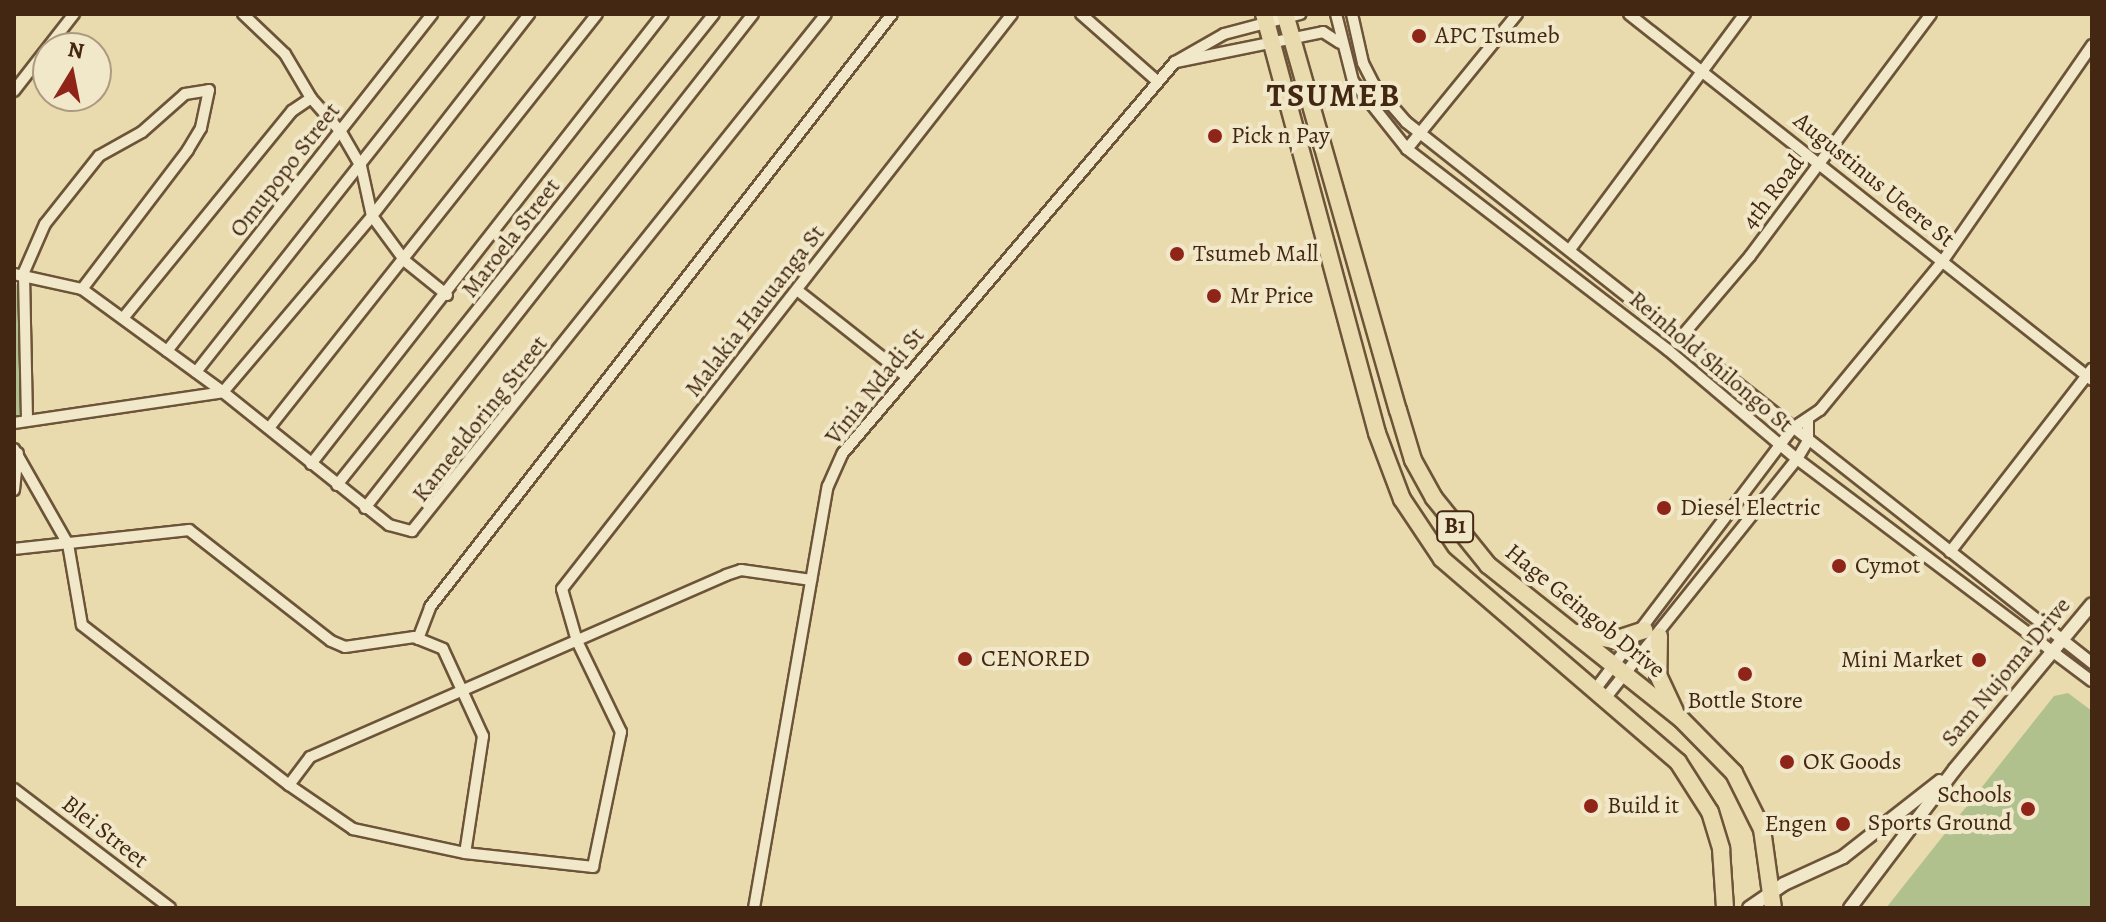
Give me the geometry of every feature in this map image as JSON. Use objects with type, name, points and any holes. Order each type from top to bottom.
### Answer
[{"type":"highway","name":"Hage Geingob Drive","points":[[1290,15],[1293,40],[1413,460],[1457,531],[1488,565],[1707,742],[1749,797],[1769,854],[1773,908]]},
{"type":"highway","name":"B1","points":[[1266,18],[1377,433],[1402,499],[1442,559],[1602,692],[1694,782],[1721,849],[1725,908]]},
{"type":"highway","points":[[1568,630],[1614,640],[1652,633],[1658,675],[1681,719]]},
{"type":"street","points":[[14,91],[74,14]]},
{"type":"street","points":[[243,14],[285,54],[311,98],[341,132],[361,166],[372,216],[405,261],[447,295]]},
{"type":"street","name":"Omupopo Street","points":[[167,351],[432,14]]},
{"type":"street","points":[[196,372],[479,14]]},
{"type":"street","points":[[14,423],[27,418],[132,408],[223,392],[372,216],[529,14]]},
{"type":"street","points":[[269,428],[405,261],[597,14]]},
{"type":"street","points":[[311,464],[447,295],[663,14]]},
{"type":"street","name":"Maroela Street","points":[[337,485],[714,14]]},
{"type":"street","points":[[365,508],[753,14]]},
{"type":"street","name":"Kameeldoring Street","points":[[19,273],[82,289],[124,317],[269,428],[365,508],[404,532],[421,526],[826,14]]},
{"type":"street","points":[[418,639],[430,607],[892,14]]},
{"type":"street","name":"Malakia Hauuanga St","points":[[577,641],[562,589],[1012,14]]},
{"type":"street","points":[[1081,14],[1157,81]]},
{"type":"street","points":[[1407,149],[1517,14]]},
{"type":"street","name":"Augustinus Ueere St","points":[[1629,14],[2090,375]]},
{"type":"street","points":[[1571,248],[1745,14]]},
{"type":"street","name":"4th Road","points":[[1668,350],[1821,162],[1931,14]]},
{"type":"street","name":"Vinia Ndadi St","points":[[754,908],[828,486],[843,453],[1175,62],[1224,34],[1266,18],[1290,15]]},
{"type":"street","points":[[1175,62],[1323,32],[1341,17]]},
{"type":"street","name":"Reinhold Shilongo St","points":[[1341,17],[1358,42],[1374,85],[1389,106],[1571,248],[1679,340],[2092,663]]},
{"type":"street","name":"Reinhold Shilongo St","points":[[1341,17],[1340,43],[1367,104],[1407,149],[1668,350],[1797,459],[2092,681]]},
{"type":"street","points":[[1323,32],[1340,43]]},
{"type":"street","points":[[1620,672],[1652,633],[1793,428],[1808,420],[1942,262],[2092,45]]},
{"type":"street","points":[[27,418],[19,273],[45,224],[99,156],[142,132],[185,94],[209,90],[201,128],[188,150],[82,289]]},
{"type":"street","points":[[124,317],[292,111],[311,98]]},
{"type":"street","points":[[797,290],[906,376]]},
{"type":"street","points":[[1950,552],[2090,375]]},
{"type":"street","points":[[1602,692],[1797,459],[1808,441],[1808,420]]},
{"type":"street","points":[[16,451],[68,544],[82,625],[348,828],[465,853],[594,865],[621,732],[577,641]]},
{"type":"street","points":[[14,490],[16,451]]},
{"type":"street","points":[[14,549],[189,530],[331,641],[345,647],[418,639],[443,649],[483,736],[465,853]]},
{"type":"street","points":[[289,785],[310,757],[741,570],[811,580]]},
{"type":"street","name":"Sam Nujoma Drive","points":[[1852,908],[1955,769],[2092,604]]},
{"type":"street","name":"Sam Nujoma Drive","points":[[1749,908],[1774,890],[1843,857],[1955,769]]},
{"type":"street","name":"Blei Street","points":[[14,789],[170,908]]},
{"type":"green space","points":[[24,283],[26,411],[14,417],[14,285]]},
{"type":"green space","name":"Schools Sports Ground","points":[[2068,693],[2092,711],[2092,908],[1886,908],[2054,696]]},
{"type":"place","name":"APC Tsumeb","points":[[1419,36]]},
{"type":"place","name":"Pick n Pay","points":[[1215,136]]},
{"type":"place","name":"Tsumeb Mall","points":[[1177,254]]},
{"type":"place","name":"Mr Price","points":[[1214,296]]},
{"type":"place","name":"Diesel Electric","points":[[1664,508]]},
{"type":"place","name":"Cymot","points":[[1839,566]]},
{"type":"place","name":"CENORED","points":[[965,659]]},
{"type":"place","name":"Mini Market","points":[[1979,660]]},
{"type":"place","name":"Bottle Store","points":[[1745,674]]},
{"type":"place","name":"OK Goods","points":[[1787,762]]},
{"type":"place","name":"Build it","points":[[1591,806]]},
{"type":"place","name":"Schools Sports Ground","points":[[2028,809]]},
{"type":"place","name":"Engen","points":[[1843,824]]},
{"type":"district","name":"TSUMEB","points":[[1334,95]]}]
